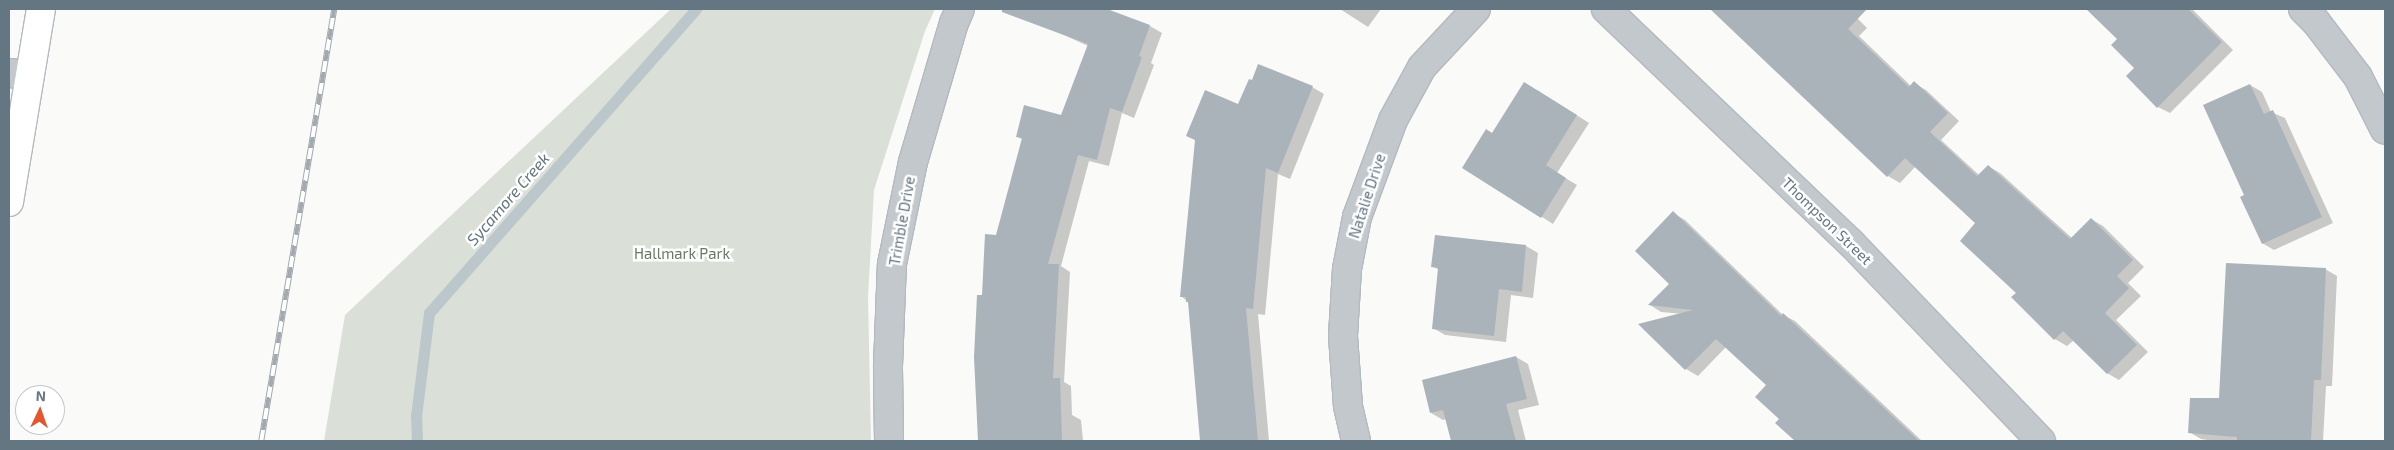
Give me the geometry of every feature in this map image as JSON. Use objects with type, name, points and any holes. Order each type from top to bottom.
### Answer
[{"type":"street","points":[[9,202],[19,74],[40,9]]},
{"type":"street","name":"Trimble Drive","points":[[889,441],[888,366],[892,264],[913,162],[954,23],[960,9]]},
{"type":"street","name":"Natalie Drive","points":[[1356,441],[1348,406],[1343,336],[1347,269],[1357,217],[1393,120],[1422,66],[1476,9]]},
{"type":"street","name":"Thompson Street","points":[[1606,9],[1851,243],[2041,441]]},
{"type":"street","points":[[2303,9],[2316,22],[2358,77],[2385,130]]},
{"type":"green space","name":"Hallmark Park","points":[[671,9],[935,9],[925,31],[874,190],[868,297],[871,441],[324,441],[345,315]]},
{"type":"building","points":[[1002,9],[1107,9],[1150,25],[1139,56],[1142,57],[1122,112],[1110,108],[1097,160],[1078,155],[1048,264],[1059,264],[1053,378],[1060,378],[1062,441],[978,441],[974,357],[977,295],[982,295],[985,234],[996,235],[1022,138],[1016,137],[1024,105],[1061,115],[1088,44],[1002,12]]},
{"type":"building","points":[[1710,9],[1867,9],[1848,29],[1909,87],[1914,81],[1948,113],[1930,132],[1977,176],[1988,165],[2070,239],[2091,218],[2133,260],[2117,276],[2129,288],[2105,313],[2137,345],[2107,374],[2063,331],[2054,340],[2011,297],[2016,293],[1960,241],[1975,223],[1905,158],[1887,177]]},
{"type":"building","points":[[2086,9],[2188,9],[2222,42],[2157,108],[2126,76],[2134,68],[2111,45],[2117,39]]},
{"type":"building","points":[[1258,64],[1313,86],[1278,173],[1266,168],[1253,309],[1246,308],[1258,441],[1200,441],[1188,302],[1186,302],[1186,297],[1180,297],[1195,140],[1186,136],[1205,90],[1238,104],[1249,79],[1252,80]]},
{"type":"building","points":[[1524,82],[1577,115],[1546,165],[1566,178],[1541,218],[1462,168],[1486,129],[1492,133]]},
{"type":"building","points":[[2250,84],[2264,114],[2273,110],[2322,217],[2262,244],[2240,197],[2244,195],[2203,105]]},
{"type":"building","points":[[1673,211],[1781,316],[1783,313],[1919,441],[1795,441],[1775,423],[1779,419],[1755,397],[1766,385],[1716,339],[1685,370],[1638,324],[1693,310],[1648,305],[1669,284],[1635,251]]},
{"type":"building","points":[[1435,235],[1526,245],[1522,292],[1499,289],[1494,336],[1432,329],[1438,268],[1431,267]]},
{"type":"building","points":[[2226,263],[2326,268],[2321,380],[2314,380],[2311,441],[2237,441],[2237,437],[2188,433],[2190,398],[2219,398]]},
{"type":"building","points":[[1516,356],[1527,399],[1506,404],[1516,441],[1451,441],[1443,410],[1430,413],[1422,380]]},
{"type":"waterway","name":"Sycamore Creek","points":[[417,441],[416,416],[429,313],[696,9]]},
{"type":"railway","points":[[261,441],[334,9]]}]
